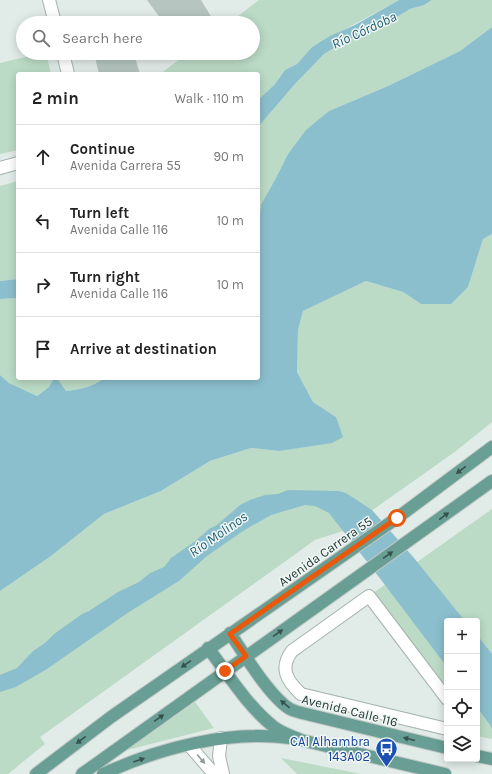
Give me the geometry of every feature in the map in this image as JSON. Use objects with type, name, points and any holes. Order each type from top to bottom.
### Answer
[{"type":"main road","name":"Avenida Carrera 55","points":[[230,634],[397,518],[492,447]]},
{"type":"main road","points":[[82,774],[492,481]]},
{"type":"main road","points":[[36,774],[111,717],[230,634]]},
{"type":"main road","name":"Avenida Calle 116","points":[[230,634],[272,693],[291,710],[444,747]]},
{"type":"main road","points":[[208,648],[252,706],[262,717],[285,734],[301,740],[445,774]]},
{"type":"main road","points":[[103,774],[151,756],[220,738],[251,736],[301,740]]},
{"type":"main road","points":[[480,757],[492,759]]},
{"type":"street","points":[[49,0],[53,16]]},
{"type":"street","points":[[64,60],[67,72]]},
{"type":"street","points":[[0,168],[16,164]]},
{"type":"street","points":[[444,695],[368,596],[292,651],[287,657],[286,676],[301,694],[444,727]]},
{"type":"street","points":[[220,738],[219,756],[223,774]]},
{"type":"street","points":[[189,745],[214,774]]},
{"type":"green space","points":[[259,0],[399,0],[312,47],[297,64],[285,70],[275,84],[260,98],[260,72],[163,72],[179,60],[260,60],[260,16],[238,16]]},
{"type":"green space","points":[[432,0],[492,0],[492,27],[460,51],[388,86],[329,111],[288,154],[276,178],[260,226],[260,125],[295,84],[324,54],[347,40],[372,32],[410,9],[424,5]]},
{"type":"green space","points":[[16,59],[48,60],[51,72],[16,72],[16,150],[0,154],[0,63]]},
{"type":"green space","points":[[16,182],[16,279],[0,281],[0,186]]},
{"type":"green space","points":[[492,234],[492,422],[456,451],[343,531],[315,540],[40,737],[45,744],[8,774],[0,774],[0,591],[51,556],[104,514],[161,491],[210,461],[251,448],[279,451],[336,417],[313,402],[297,372],[298,330],[303,311],[366,281],[403,292],[421,304],[468,287],[483,239]]},
{"type":"green space","points":[[16,298],[16,380],[53,380],[49,387],[37,396],[9,383],[0,375],[0,299]]},
{"type":"green space","points":[[58,380],[101,380],[96,384],[66,391]]},
{"type":"green space","points":[[492,509],[492,739],[480,737],[480,618],[444,618],[444,695],[369,596]]},
{"type":"green space","points":[[195,702],[214,728],[127,750]]},
{"type":"green space","points":[[281,758],[361,774],[297,774]]},
{"type":"water","name":"Río Córdoba","points":[[399,0],[432,0],[424,5],[410,9],[372,32],[347,40],[324,54],[295,84],[260,125],[260,98],[275,84],[285,70],[297,64],[312,47],[330,36],[355,25]]},
{"type":"water","points":[[492,27],[492,234],[483,239],[468,287],[451,304],[421,304],[403,292],[366,281],[303,311],[298,330],[297,372],[313,402],[336,417],[343,437],[332,443],[279,451],[251,448],[210,461],[161,491],[104,514],[51,556],[0,591],[0,375],[9,383],[37,396],[49,387],[53,380],[58,380],[66,391],[96,384],[101,380],[260,380],[261,205],[288,154],[306,130],[329,111],[388,86],[460,51]]},
{"type":"water","points":[[16,279],[16,298],[0,299],[0,281]]},
{"type":"water","name":"Río Molinos","points":[[288,490],[338,491],[346,493],[372,510],[414,558],[463,618],[444,618],[444,663],[329,513],[315,506],[305,505],[271,515],[243,531],[207,556],[179,581],[129,612],[47,669],[16,687],[0,692],[0,675],[17,668],[33,651],[82,614],[118,592],[139,582],[150,573],[164,567],[171,558],[194,542],[209,529],[217,525],[240,505],[265,495],[278,494]]},
{"type":"water","points":[[480,639],[492,654],[492,729],[480,711]]},
{"type":"building","points":[[147,0],[201,0],[211,16],[159,16]]},
{"type":"building","points":[[96,60],[136,60],[139,72],[99,72]]},
{"type":"place","name":"CAI Alhambra 143A02","points":[[386,768]]},
{"type":"route","points":[[225,671],[246,656],[230,634],[397,518]]}]
